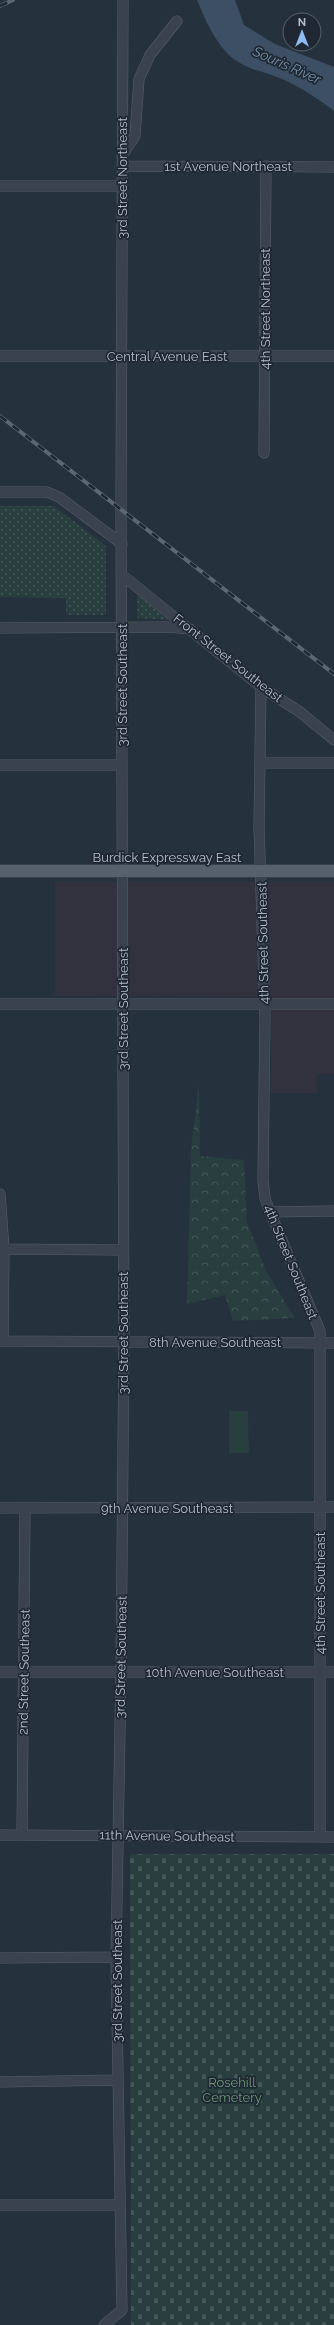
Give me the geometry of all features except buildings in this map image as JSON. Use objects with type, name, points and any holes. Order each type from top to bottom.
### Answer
[{"type":"main road","name":"Burdick Expressway East","points":[[0,871],[334,871]]},
{"type":"street","name":"3rd Street Northeast","points":[[121,356],[123,0]]},
{"type":"street","points":[[122,161],[135,136],[138,79],[150,55],[177,22]]},
{"type":"street","name":"1st Avenue Northeast","points":[[122,161],[334,167]]},
{"type":"street","name":"4th Street Northeast","points":[[264,453],[266,166]]},
{"type":"street","points":[[0,186],[122,186]]},
{"type":"street","name":"Central Avenue East","points":[[0,356],[334,356]]},
{"type":"street","name":"3rd Street Southeast","points":[[104,2325],[122,2310],[116,1957],[119,1835],[124,1341],[121,356]]},
{"type":"street","points":[[0,492],[47,492],[59,497],[122,544]]},
{"type":"street","name":"Front Street Southeast","points":[[122,575],[191,629],[261,687],[300,712],[334,740]]},
{"type":"street","points":[[0,628],[122,627],[191,629]]},
{"type":"street","name":"4th Street Southeast","points":[[261,687],[261,872],[264,1004],[263,1180],[265,1198],[270,1212],[320,1331],[320,1837]]},
{"type":"street","points":[[260,763],[334,763]]},
{"type":"street","points":[[0,765],[122,765]]},
{"type":"street","points":[[0,1004],[334,1004]]},
{"type":"street","points":[[0,1194],[2,1249],[2,1341]]},
{"type":"street","points":[[270,1212],[334,1211]]},
{"type":"street","points":[[2,1249],[123,1250]]},
{"type":"street","name":"8th Avenue Southeast","points":[[2,1341],[334,1343]]},
{"type":"street","name":"9th Avenue Southeast","points":[[0,1508],[123,1509],[334,1507]]},
{"type":"street","name":"2nd Street Southeast","points":[[22,1835],[25,1672],[25,1508]]},
{"type":"street","name":"10th Avenue Southeast","points":[[0,1672],[334,1672]]},
{"type":"street","name":"11th Avenue Southeast","points":[[0,1835],[334,1837]]},
{"type":"street","points":[[0,1958],[116,1957]]},
{"type":"street","points":[[0,2082],[118,2080]]},
{"type":"street","points":[[0,2205],[120,2205]]},
{"type":"shaded area","points":[[55,882],[334,882],[334,1074],[317,1074],[317,1093],[271,1093],[271,997],[55,996]]},
{"type":"green space","points":[[0,506],[54,506],[106,546],[106,615],[66,615],[66,598],[0,597]]},
{"type":"green space","points":[[137,594],[169,620],[137,618]]},
{"type":"green space","points":[[199,1084],[200,1156],[244,1160],[247,1222],[267,1273],[295,1318],[233,1321],[225,1295],[187,1304],[191,1149]]},
{"type":"green space","points":[[229,1411],[248,1411],[249,1453],[229,1453]]},
{"type":"green space","name":"Rosehill Cemetery","points":[[130,1854],[334,1854],[334,2325],[131,2325]]},
{"type":"water","name":"Souris River","points":[[197,0],[235,0],[244,25],[282,47],[282,52],[296,52],[334,67],[334,111],[296,86],[240,63],[222,47],[213,35]]},
{"type":"railway","points":[[0,6],[13,0]]},
{"type":"railway","points":[[0,416],[334,674]]}]
